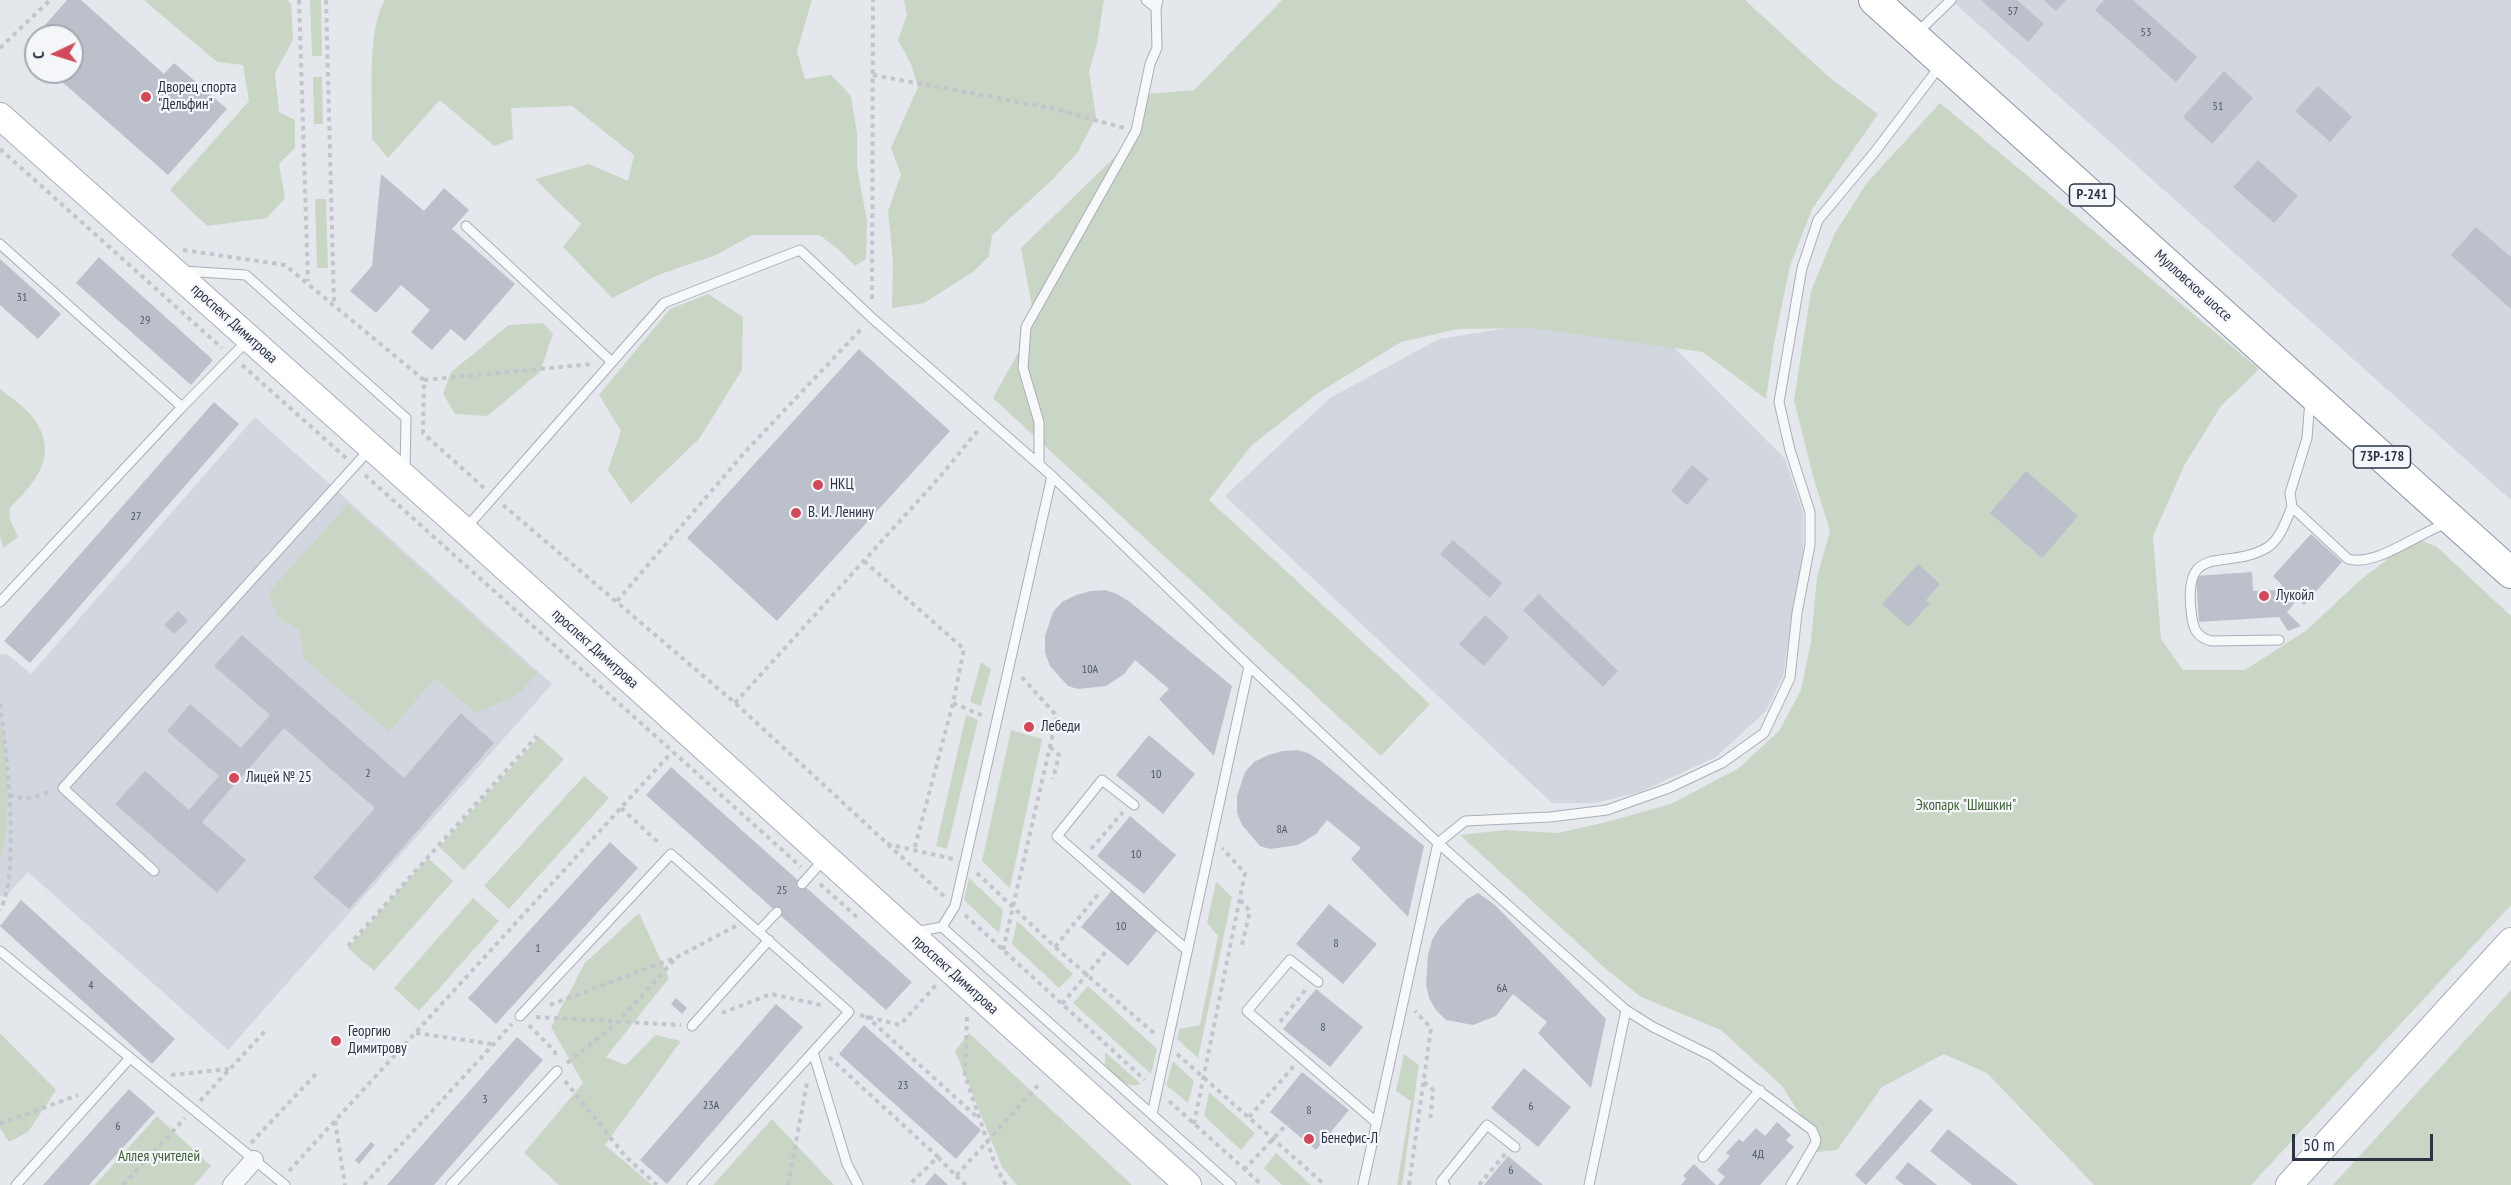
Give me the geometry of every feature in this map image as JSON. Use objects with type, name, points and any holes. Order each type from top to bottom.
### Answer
[{"type":"highway","name":"Мулловское шоссе","points":[[1874,0],[2511,573]]},
{"type":"main road","name":"проспект Димитрова","points":[[0,116],[173,260],[250,339],[1188,1185]]},
{"type":"main road","points":[[2289,1185],[2511,941]]},
{"type":"street","points":[[232,1185],[249,1156]]},
{"type":"lane","points":[[1038,464],[1039,422],[1023,368],[1026,327],[1136,131],[1150,64],[1157,48],[1157,4],[1146,0]]},
{"type":"lane","points":[[1914,36],[1951,0]]},
{"type":"lane","points":[[1363,1185],[1438,843],[1465,821],[1550,817],[1606,810],[1669,788],[1722,763],[1764,733],[1790,678],[1797,613],[1810,545],[1810,512],[1790,450],[1779,402],[1802,268],[1818,220],[1875,153],[1943,62]]},
{"type":"lane","points":[[466,226],[612,363]]},
{"type":"lane","points":[[0,244],[182,407]]},
{"type":"lane","points":[[464,530],[664,303],[800,250],[872,318],[1052,476],[1249,666],[1438,843],[1626,1010],[1653,1027],[1712,1056],[1760,1090],[1815,1135],[1812,1153],[1791,1185]]},
{"type":"lane","points":[[173,260],[246,276],[406,418],[405,477]]},
{"type":"lane","points":[[0,602],[182,407],[250,339]]},
{"type":"lane","points":[[2279,640],[2211,641],[2202,638],[2195,631],[2190,593],[2194,573],[2200,566],[2209,561],[2256,553],[2270,546],[2279,536],[2292,507],[2290,493],[2307,438],[2310,392]]},
{"type":"lane","points":[[154,871],[63,788],[372,447]]},
{"type":"lane","points":[[909,933],[942,927],[955,906],[1052,476]]},
{"type":"lane","points":[[2292,507],[2348,559],[2357,561],[2374,558],[2422,532],[2453,521]]},
{"type":"lane","points":[[1152,1114],[1249,666]]},
{"type":"lane","points":[[1132,804],[1102,780],[1057,836],[1187,950]]},
{"type":"lane","points":[[520,1016],[671,854],[849,1012],[692,1185]]},
{"type":"lane","points":[[802,884],[825,858]]},
{"type":"lane","points":[[759,931],[777,912]]},
{"type":"lane","points":[[942,927],[1231,1185]]},
{"type":"lane","points":[[692,1026],[769,940]]},
{"type":"lane","points":[[0,951],[282,1183]]},
{"type":"lane","points":[[1317,980],[1290,960],[1247,1011],[1377,1124]]},
{"type":"lane","points":[[1589,1185],[1626,1010]]},
{"type":"lane","points":[[815,1049],[847,1164],[858,1185]]},
{"type":"lane","points":[[16,1185],[130,1058]]},
{"type":"lane","points":[[452,1185],[557,1071]]},
{"type":"lane","points":[[1702,1157],[1760,1090]]},
{"type":"lane","points":[[1445,1185],[1441,1182],[1487,1125],[1514,1146]]},
{"type":"path","points":[[0,47],[50,0]]},
{"type":"path","points":[[299,0],[308,282]]},
{"type":"path","points":[[326,0],[334,305]]},
{"type":"path","points":[[617,602],[745,452],[872,318],[873,0]]},
{"type":"path","points":[[873,75],[1051,108],[1136,131]]},
{"type":"path","points":[[0,149],[672,752],[335,1120],[282,1183]]},
{"type":"path","points":[[173,260],[285,265],[424,380],[612,363]]},
{"type":"path","points":[[424,380],[423,433],[494,497],[735,703],[1062,1005],[1262,1185]]},
{"type":"path","points":[[735,703],[938,479],[987,419]]},
{"type":"path","points":[[864,561],[964,649],[953,703],[914,850]]},
{"type":"path","points":[[1003,950],[1057,716],[1011,665]]},
{"type":"path","points":[[953,703],[998,723]]},
{"type":"path","points":[[0,704],[7,752],[10,831],[7,899],[0,910]]},
{"type":"path","points":[[348,946],[537,736]]},
{"type":"path","points":[[1050,747],[1059,755],[1053,779]]},
{"type":"path","points":[[9,795],[25,799],[63,788]]},
{"type":"path","points":[[1083,859],[1132,804]]},
{"type":"path","points":[[621,808],[671,854]]},
{"type":"path","points":[[1194,1124],[1245,873],[1212,837]]},
{"type":"path","points":[[886,844],[965,862],[1055,947],[1325,1185]]},
{"type":"path","points":[[1055,947],[1109,881]]},
{"type":"path","points":[[1240,900],[1250,911],[1242,945]]},
{"type":"path","points":[[364,1185],[520,1016],[677,957],[747,921]]},
{"type":"path","points":[[1062,1005],[1107,949]]},
{"type":"path","points":[[557,1071],[618,1022],[677,957]]},
{"type":"path","points":[[849,1012],[900,1025],[949,970]]},
{"type":"path","points":[[1272,1032],[1317,980]]},
{"type":"path","points":[[1404,1000],[1431,1028],[1409,1185]]},
{"type":"path","points":[[520,1016],[555,1052],[557,1071],[626,1157],[657,1185]]},
{"type":"path","points":[[865,1016],[978,1119]]},
{"type":"path","points":[[967,1017],[965,1075],[995,1165],[1006,1185]]},
{"type":"path","points":[[206,1095],[267,1029]]},
{"type":"path","points":[[415,1033],[492,1044]]},
{"type":"path","points":[[815,1049],[938,1157],[966,1185]]},
{"type":"path","points":[[788,1185],[815,1049]]},
{"type":"path","points":[[1249,1117],[1301,1058]]},
{"type":"path","points":[[153,1076],[229,1070]]},
{"type":"path","points":[[249,1156],[316,1074]]},
{"type":"path","points":[[1424,1082],[1433,1090],[1430,1123]]},
{"type":"path","points":[[956,1176],[1040,1083]]},
{"type":"path","points":[[0,1124],[107,1084]]},
{"type":"path","points":[[123,1185],[200,1101]]},
{"type":"path","points":[[335,1120],[345,1185]]},
{"type":"path","points":[[1244,1170],[1286,1125]]},
{"type":"path","points":[[1479,1185],[1514,1146]]},
{"type":"path","points":[[909,1185],[938,1157]]},
{"type":"shaded area","points":[[1951,0],[2511,0],[2511,500]]},
{"type":"shaded area","points":[[1635,308],[1785,459],[1803,512],[1803,551],[1783,676],[1766,711],[1716,757],[1640,792],[1596,803],[1552,803],[1225,496],[1330,398],[1439,339]]},
{"type":"shaded area","name":"Лицей № 25","points":[[255,417],[552,684],[228,1050],[28,872],[6,896],[0,896],[0,655],[7,654],[31,674]]},
{"type":"green space","points":[[144,0],[287,0],[291,4],[293,40],[275,73],[279,112],[295,120],[295,148],[279,164],[285,198],[267,218],[207,226],[170,190],[249,101],[243,65],[217,62]]},
{"type":"green space","points":[[310,0],[321,0],[322,56],[312,56]]},
{"type":"green space","points":[[385,0],[812,0],[797,51],[805,79],[831,75],[851,96],[857,133],[857,167],[867,221],[866,259],[855,266],[837,248],[819,235],[752,235],[716,255],[658,275],[612,298],[563,247],[581,224],[535,179],[589,164],[628,181],[634,155],[572,106],[511,108],[513,139],[494,146],[440,100],[388,158],[372,139],[373,48],[379,13]]},
{"type":"green space","points":[[904,0],[1104,0],[1097,44],[1089,71],[1096,117],[1078,152],[1052,180],[992,235],[989,256],[973,272],[924,303],[892,308],[893,261],[888,211],[901,175],[891,148],[918,87],[911,64],[898,40],[907,15]]},
{"type":"green space","points":[[1282,0],[1745,0],[1829,77],[1878,114],[1812,209],[1790,266],[1774,343],[1766,399],[1703,352],[1531,328],[1458,329],[1401,342],[1318,393],[1251,446],[1209,500],[1430,704],[1381,756],[993,398],[1035,322],[1021,248],[1121,151],[1148,94],[1194,90]]},
{"type":"green space","points":[[313,77],[322,77],[323,124],[314,124]]},
{"type":"green space","name":"Экопарк \"Шишкин\"","points":[[1940,103],[2259,369],[2221,406],[2185,464],[2153,536],[2161,639],[2183,670],[2245,670],[2307,630],[2359,581],[2415,538],[2437,547],[2511,616],[2511,905],[2251,1185],[2094,1185],[1987,1073],[1944,1054],[1882,1087],[1837,1150],[1816,1152],[1808,1127],[1782,1086],[1721,1030],[1641,997],[1607,970],[1460,835],[1505,830],[1557,833],[1671,804],[1739,768],[1779,731],[1801,690],[1811,641],[1817,577],[1830,531],[1813,476],[1794,400],[1811,291],[1835,233],[1866,184]]},
{"type":"green space","points":[[315,199],[326,199],[328,268],[317,268]]},
{"type":"green space","points":[[708,294],[743,317],[742,370],[699,439],[631,504],[608,470],[621,431],[599,395],[670,309]]},
{"type":"green space","points":[[543,323],[553,334],[540,372],[487,416],[455,414],[443,394],[451,372],[509,325]]},
{"type":"green space","points":[[0,389],[32,416],[42,433],[45,445],[41,468],[35,479],[9,509],[10,519],[18,537],[3,548],[0,536]]},
{"type":"green space","points":[[348,504],[537,674],[517,695],[476,713],[435,678],[389,732],[303,658],[300,630],[279,619],[268,593]]},
{"type":"green space","points":[[981,662],[991,669],[981,706],[970,702]]},
{"type":"green space","points":[[966,715],[978,720],[947,849],[936,846]]},
{"type":"green space","points":[[0,721],[5,750],[7,811],[4,846],[0,858]]},
{"type":"green space","points":[[1011,730],[1042,739],[1010,888],[982,861]]},
{"type":"green space","points":[[539,737],[564,759],[464,870],[439,847]]},
{"type":"green space","points":[[584,776],[609,798],[509,909],[484,886]]},
{"type":"green space","points":[[428,858],[453,881],[374,971],[348,948]]},
{"type":"green space","points":[[969,878],[1003,910],[999,933],[964,900]]},
{"type":"green space","points":[[1216,882],[1232,897],[1198,1058],[1177,1039],[1179,1029],[1200,1025],[1218,936],[1207,923]]},
{"type":"green space","points":[[473,898],[499,921],[419,1011],[394,988]]},
{"type":"green space","points":[[639,913],[669,978],[606,1057],[626,1065],[655,1035],[681,1041],[605,1145],[652,1185],[559,1185],[524,1153],[583,1083],[551,1027],[585,963]]},
{"type":"green space","points":[[1017,921],[1073,974],[1059,988],[1012,944]]},
{"type":"green space","points":[[1088,986],[1157,1049],[1151,1074],[1073,1003]]},
{"type":"green space","points":[[2511,990],[2511,1185],[2333,1185]]},
{"type":"green space","points":[[0,1033],[56,1090],[28,1132],[9,1142],[0,1128]]},
{"type":"green space","points":[[969,1033],[1132,1185],[1017,1185],[1002,1167],[955,1051]]},
{"type":"green space","points":[[1105,1052],[1141,1084],[1126,1084],[1113,1075],[1105,1067]]},
{"type":"green space","points":[[1404,1054],[1419,1065],[1402,1185],[1397,1185],[1411,1101],[1396,1091]]},
{"type":"green space","points":[[1173,1061],[1194,1081],[1188,1103],[1166,1085]]},
{"type":"green space","points":[[1209,1092],[1255,1133],[1241,1150],[1204,1116]]},
{"type":"green space","name":"Аллея учителей","points":[[157,1116],[211,1166],[194,1185],[95,1185]]},
{"type":"green space","points":[[772,1119],[834,1185],[713,1185]]},
{"type":"green space","points":[[1276,1153],[1311,1185],[1282,1185],[1264,1168]]},
{"type":"building","name":"Дворец спорта \"Дельфин\"","points":[[67,0],[81,0],[164,74],[174,63],[227,109],[168,175],[65,84],[84,84],[84,24],[46,24]]},
{"type":"building","points":[[1981,0],[2017,0],[2044,24],[2028,42]]},
{"type":"building","points":[[2044,0],[2066,0],[2056,11]]},
{"type":"building","points":[[2104,0],[2133,0],[2197,57],[2176,82],[2095,10]]},
{"type":"building","points":[[2224,71],[2253,98],[2212,144],[2183,117]]},
{"type":"building","points":[[2318,86],[2352,117],[2330,142],[2295,111]]},
{"type":"building","points":[[2258,160],[2298,196],[2274,223],[2233,187]]},
{"type":"building","points":[[381,174],[424,211],[444,188],[469,210],[452,229],[515,284],[465,341],[451,329],[432,350],[411,332],[430,310],[401,285],[376,313],[350,291],[372,266]]},
{"type":"building","points":[[2476,227],[2511,257],[2511,309],[2451,255]]},
{"type":"building","points":[[99,257],[213,360],[191,385],[76,283]]},
{"type":"building","points":[[0,259],[61,314],[38,339],[0,305]]},
{"type":"building","name":"НКЦ","points":[[859,349],[950,431],[777,621],[687,538]]},
{"type":"building","points":[[214,402],[239,424],[30,663],[4,641]]},
{"type":"building","points":[[1692,465],[1709,479],[1687,505],[1671,491]]},
{"type":"building","points":[[2026,471],[2078,516],[2042,558],[1990,513]]},
{"type":"building","points":[[2311,534],[2342,562],[2304,605],[2298,599],[2287,612],[2301,626],[2288,631],[2279,617],[2199,622],[2196,576],[2252,572],[2253,591],[2278,590],[2282,585],[2273,576]]},
{"type":"building","points":[[1453,540],[1502,583],[1490,598],[1440,554]]},
{"type":"building","points":[[1918,564],[1940,584],[1926,600],[1930,603],[1908,627],[1882,604]]},
{"type":"building","points":[[1105,590],[1130,602],[1232,686],[1214,756],[1159,699],[1169,689],[1135,660],[1124,674],[1106,686],[1078,689],[1068,686],[1050,666],[1045,653],[1045,636],[1053,612],[1062,602],[1076,595]]},
{"type":"building","points":[[1539,594],[1618,671],[1603,687],[1523,610]]},
{"type":"building","points":[[178,611],[188,621],[174,634],[164,625]]},
{"type":"building","points":[[1485,615],[1509,637],[1484,666],[1459,644]]},
{"type":"building","points":[[242,635],[404,778],[461,713],[494,743],[349,909],[313,878],[375,808],[284,728],[202,822],[246,860],[217,893],[115,804],[145,771],[189,810],[219,776],[167,731],[190,704],[241,748],[270,715],[214,666]]},
{"type":"building","points":[[1149,735],[1195,774],[1163,814],[1116,775]]},
{"type":"building","points":[[1297,750],[1308,753],[1322,762],[1424,846],[1408,917],[1351,859],[1361,848],[1327,820],[1316,834],[1298,845],[1270,849],[1260,846],[1242,825],[1237,813],[1237,796],[1245,772],[1254,762],[1268,755]]},
{"type":"building","points":[[671,767],[912,982],[886,1010],[646,795]]},
{"type":"building","points":[[1130,816],[1176,855],[1144,894],[1097,856]]},
{"type":"building","points":[[610,842],[638,868],[496,1024],[468,998]]},
{"type":"building","points":[[1114,888],[1161,926],[1128,966],[1081,927]]},
{"type":"building","points":[[1478,893],[1495,905],[1606,1019],[1591,1088],[1538,1033],[1547,1022],[1513,994],[1496,1016],[1473,1025],[1446,1020],[1429,998],[1426,984],[1428,955],[1432,940],[1440,927],[1467,899]]},
{"type":"building","points":[[21,900],[175,1039],[152,1064],[0,926]]},
{"type":"building","points":[[1329,904],[1377,944],[1343,984],[1296,944]]},
{"type":"building","points":[[1316,989],[1363,1027],[1330,1067],[1283,1029]]},
{"type":"building","points":[[676,998],[687,1008],[682,1014],[671,1004]]},
{"type":"building","points":[[776,1004],[803,1027],[667,1184],[640,1160]]},
{"type":"building","points":[[864,1025],[981,1130],[956,1159],[839,1054]]},
{"type":"building","points":[[517,1037],[543,1060],[434,1185],[387,1185]]},
{"type":"building","points":[[1524,1068],[1571,1107],[1538,1147],[1491,1108]]},
{"type":"building","points":[[1302,1072],[1349,1110],[1316,1150],[1270,1112]]},
{"type":"building","points":[[129,1089],[155,1112],[89,1185],[43,1185]]},
{"type":"building","points":[[1920,1099],[1933,1110],[1866,1185],[1855,1175]]},
{"type":"building","points":[[1777,1122],[1791,1135],[1786,1140],[1794,1147],[1760,1185],[1718,1185],[1725,1177],[1717,1170],[1730,1156],[1726,1153],[1739,1139],[1743,1142],[1756,1128],[1765,1136]]},
{"type":"building","points":[[1948,1129],[2018,1185],[1972,1185],[1930,1151]]},
{"type":"building","points":[[371,1142],[375,1145],[359,1164],[355,1160]]},
{"type":"building","points":[[1508,1156],[1543,1185],[1484,1185]]},
{"type":"building","points":[[1908,1162],[1937,1185],[1904,1185],[1895,1178]]},
{"type":"building","points":[[1694,1164],[1716,1185],[1681,1185],[1686,1179],[1683,1176]]},
{"type":"building","points":[[935,1173],[948,1185],[925,1185]]},
{"type":"place","name":"Дворец спорта \"Дельфин\"","points":[[146,97]]},
{"type":"place","name":"НКЦ","points":[[818,485]]},
{"type":"place","name":"В. И. Ленину","points":[[796,513]]},
{"type":"place","name":"Лукойл","points":[[2264,596]]},
{"type":"place","name":"Лебеди","points":[[1029,727]]},
{"type":"place","name":"Лицей № 25","points":[[234,778]]},
{"type":"place","name":"Георгию Димитрову","points":[[336,1041]]},
{"type":"place","name":"Бенефис-Л","points":[[1309,1139]]}]
